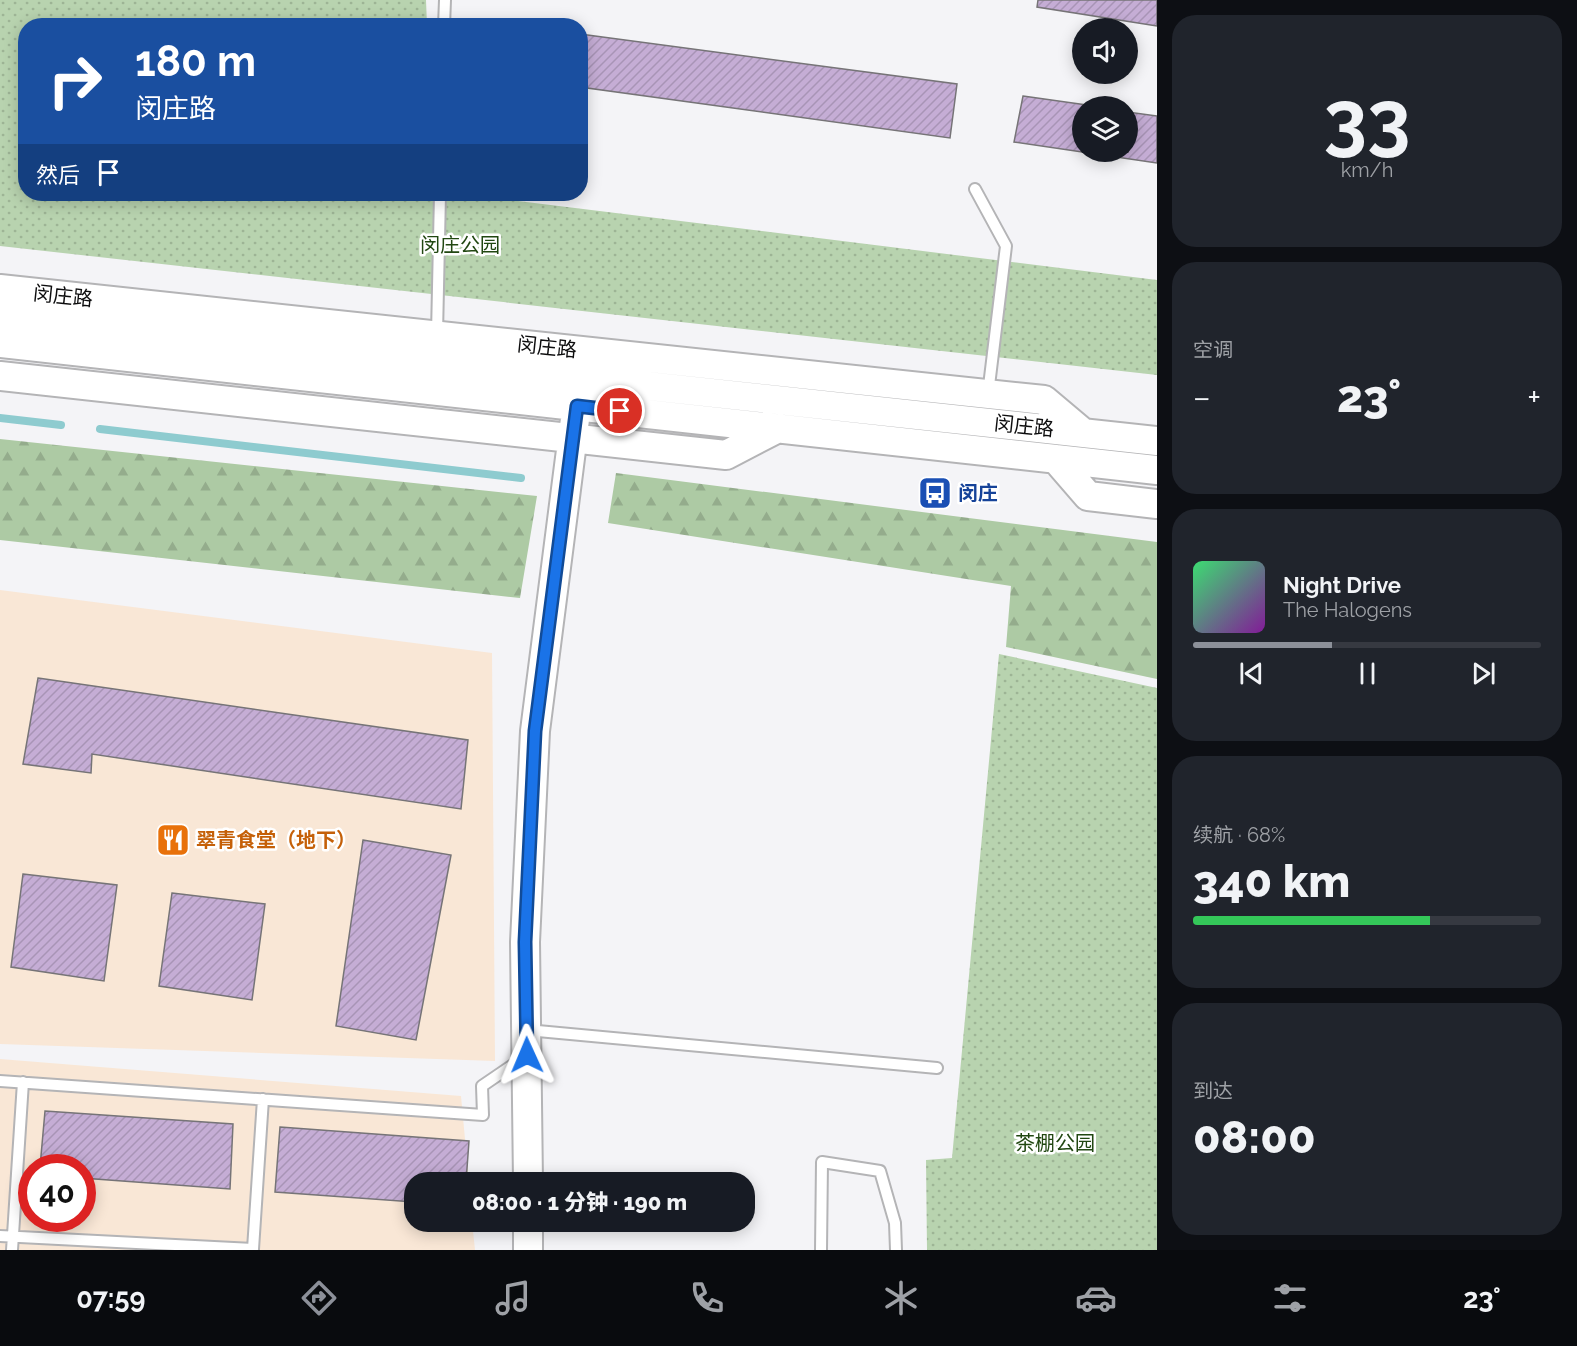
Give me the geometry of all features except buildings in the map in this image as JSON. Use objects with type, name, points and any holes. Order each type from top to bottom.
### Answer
[{"type":"street","name":"闵庄路","points":[[0,289],[1044,400],[1082,432]]},
{"type":"street","name":"闵庄路","points":[[0,316],[1157,441]]},
{"type":"street","name":"闵庄路","points":[[0,343],[1157,470]]},
{"type":"street","points":[[0,376],[726,455],[778,428]]},
{"type":"street","points":[[528,1172],[525,942],[535,731],[577,406]]},
{"type":"street","name":"闵庄路","points":[[1056,459],[1088,496],[1157,504]]},
{"type":"street","points":[[528,1232],[528,1250]]},
{"type":"lane","points":[[444,18],[445,0]]},
{"type":"lane","points":[[975,189],[1006,246],[988,394]]},
{"type":"lane","points":[[437,335],[441,201]]},
{"type":"lane","points":[[0,1081],[483,1115],[482,1086],[527,1043],[937,1068]]},
{"type":"lane","points":[[12,1250],[6,1236],[23,1082]]},
{"type":"lane","points":[[6,1236],[253,1249],[263,1099]]},
{"type":"lane","points":[[821,1250],[822,1162],[880,1171],[895,1223],[896,1250]]},
{"type":"shaded area","points":[[0,590],[492,653],[495,1061],[0,1044]]},
{"type":"shaded area","points":[[0,1059],[461,1096],[468,1172],[404,1172],[404,1232],[473,1232],[475,1250],[0,1250]]},
{"type":"green space","name":"闵庄公园","points":[[0,0],[426,0],[427,18],[18,18],[18,201],[519,201],[1157,280],[1157,375],[0,246]]},
{"type":"green space","points":[[0,439],[537,496],[520,598],[0,540]]},
{"type":"green space","points":[[616,473],[1157,542],[1157,679],[1006,647],[1011,586],[608,523]]},
{"type":"green space","name":"茶棚公园","points":[[999,654],[1157,688],[1157,1250],[927,1250],[926,1160],[952,1158]]},
{"type":"waterway","points":[[0,418],[61,425]]},
{"type":"waterway","points":[[100,429],[521,478]]},
{"type":"place","name":"闵庄","points":[[935,493]]},
{"type":"place","name":"翠青食堂（地下）","points":[[173,840]]},
{"type":"route","points":[[527,1055],[525,942],[535,731],[577,406],[620,411]]}]
